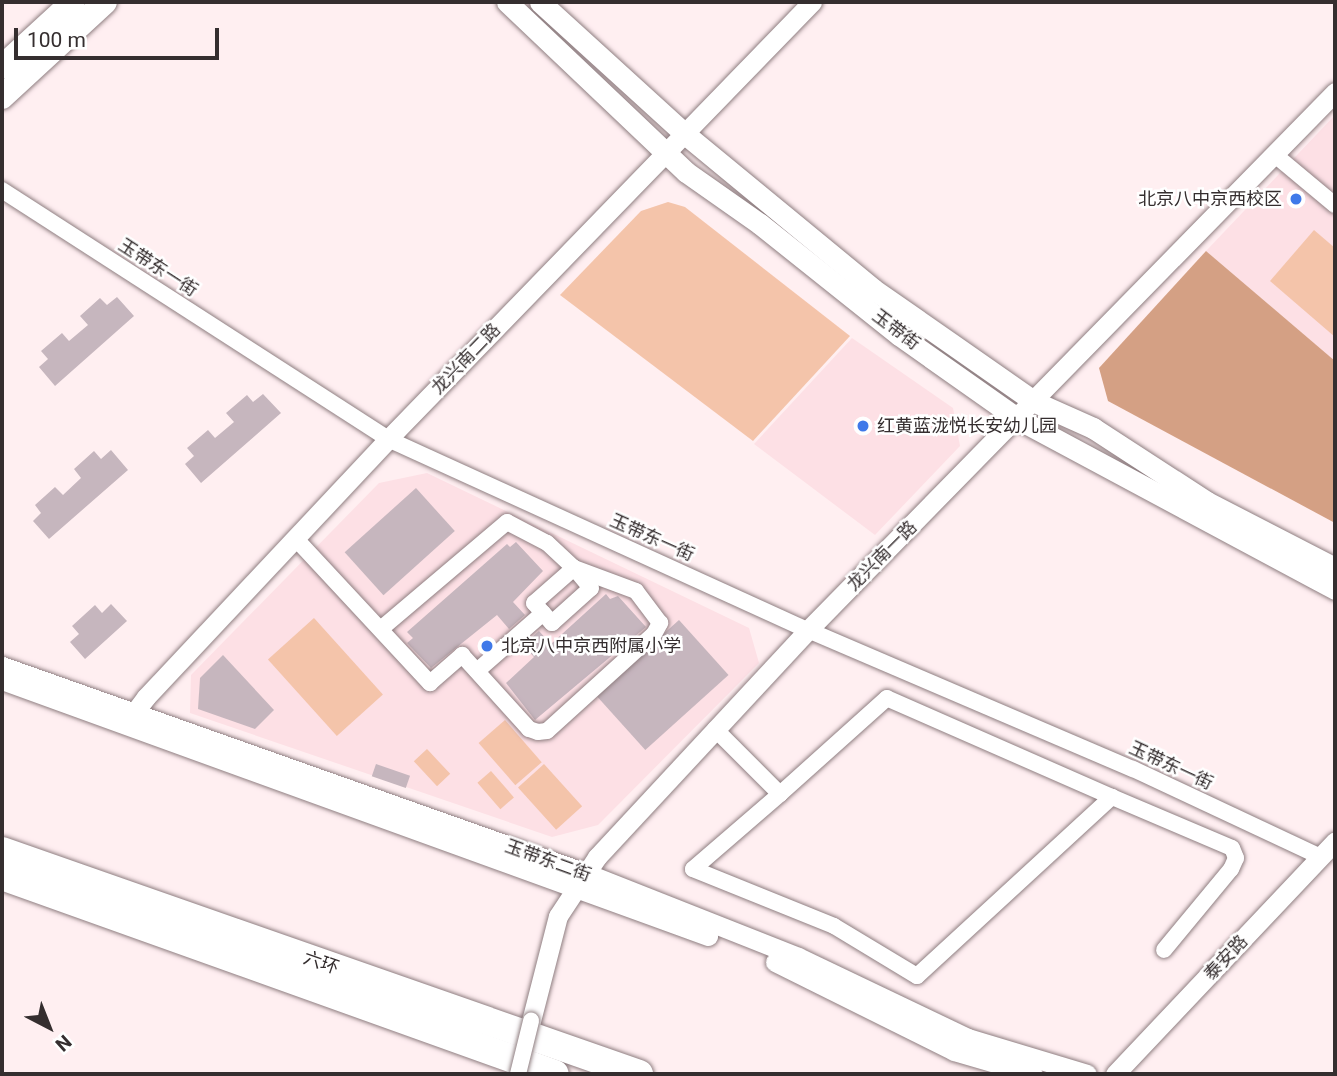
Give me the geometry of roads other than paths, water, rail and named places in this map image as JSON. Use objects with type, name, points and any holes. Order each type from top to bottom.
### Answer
[{"type":"highway","name":"六环","points":[[2,851],[639,1074]]},
{"type":"highway","name":"六环","points":[[2,876],[555,1074]]},
{"type":"main road","points":[[2,67],[73,2]]},
{"type":"main road","points":[[2,97],[105,2]]},
{"type":"main road","name":"玉带街","points":[[507,2],[666,154],[899,335],[1018,419],[1335,589]]},
{"type":"main road","name":"玉带街","points":[[540,2],[685,134],[873,289],[1035,402],[1093,428],[1207,502],[1335,568]]},
{"type":"street","name":"龙兴南二路","points":[[131,717],[388,439],[812,2]]},
{"type":"street","name":"龙兴南一路","points":[[518,1074],[558,916],[580,880],[808,630],[1035,402],[1335,92]]},
{"type":"street","points":[[1275,155],[1335,205]]},
{"type":"street","name":"玉带东一街","points":[[2,190],[388,439],[808,630],[1133,769],[1328,857]]},
{"type":"street","points":[[381,629],[501,523],[547,543],[573,568],[592,588],[552,623],[534,603],[573,568]]},
{"type":"street","points":[[296,539],[430,684],[463,655],[529,729],[547,731],[563,727],[654,634],[660,622],[636,591],[573,568]]},
{"type":"street","points":[[477,671],[542,613]]},
{"type":"street","name":"玉带东二街","points":[[2,666],[131,717],[798,957],[968,1038],[1087,1074]]},
{"type":"street","name":"玉带东二街","points":[[2,680],[131,717]]},
{"type":"street","points":[[1112,797],[917,976],[834,926],[694,869],[887,698],[1232,848],[1236,858],[1231,869],[1164,950]]},
{"type":"street","points":[[715,730],[780,794]]},
{"type":"street","name":"泰安路","points":[[1130,1074],[1328,857],[1335,841]]},
{"type":"street","name":"泰安路","points":[[1115,1074],[1328,857]]},
{"type":"street","name":"玉带东二街","points":[[580,880],[794,969],[954,1051],[1033,1074]]},
{"type":"place","name":"北京八中京西校区","points":[[1296,199]]},
{"type":"place","name":"红黄蓝泷悦长安幼儿园","points":[[863,426]]},
{"type":"place","name":"北京八中京西附属小学","points":[[487,646]]}]
